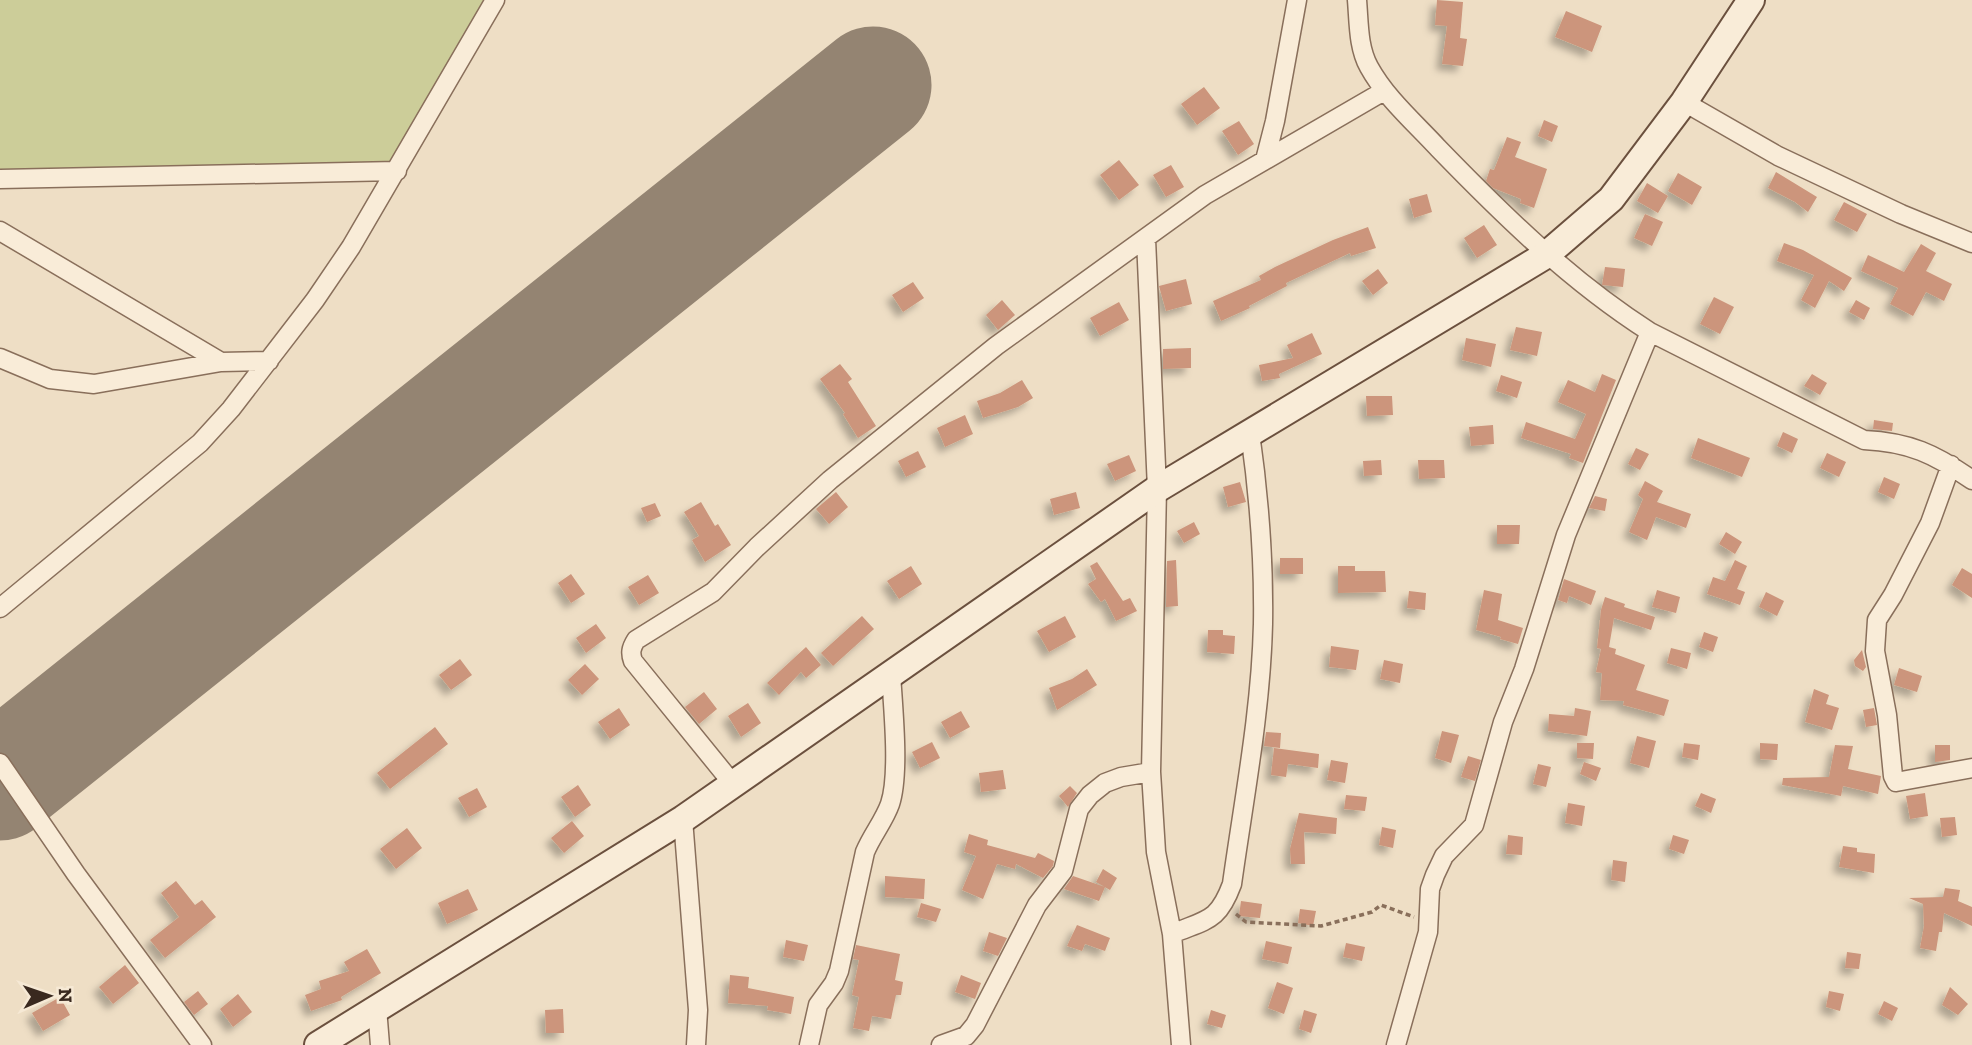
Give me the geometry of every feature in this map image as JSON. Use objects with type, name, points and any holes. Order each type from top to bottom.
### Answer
[{"type":"street","points":[[0,608],[200,443],[231,409],[344,258],[495,0]]},
{"type":"street","points":[[1265,160],[1275,121],[1297,0]]},
{"type":"street","points":[[1357,0],[1363,52],[1384,92],[1546,255],[1626,317],[1650,332],[1864,440],[1889,441],[1916,447],[1951,465],[1972,480]]},
{"type":"street","points":[[318,1045],[683,819],[1157,489],[1546,255],[1611,199],[1684,102],[1751,0]]},
{"type":"street","points":[[733,784],[633,661],[630,655],[636,640],[713,592],[757,547],[840,472],[996,346],[1205,195],[1384,92]]},
{"type":"street","points":[[1684,102],[1778,156],[1901,214],[1972,243]]},
{"type":"street","points":[[0,179],[397,171]]},
{"type":"street","points":[[0,231],[221,362]]},
{"type":"street","points":[[1146,239],[1157,489],[1151,772],[1156,852],[1172,934],[1181,1045]]},
{"type":"street","points":[[1396,1045],[1429,923],[1430,889],[1444,856],[1474,825],[1503,722],[1524,669],[1566,535],[1650,332]]},
{"type":"street","points":[[0,358],[50,379],[94,384],[221,362],[269,361]]},
{"type":"street","points":[[1172,934],[1215,916],[1225,903],[1232,884],[1259,687],[1263,625],[1263,578],[1256,475],[1250,433]]},
{"type":"street","points":[[1951,465],[1930,523],[1877,620],[1875,651],[1888,715],[1893,776],[1896,782],[1972,768]]},
{"type":"street","points":[[809,1045],[818,1005],[839,971],[865,852],[872,833],[885,816],[895,785],[891,674]]},
{"type":"street","points":[[0,763],[76,874],[202,1045]]},
{"type":"street","points":[[941,1045],[966,1036],[975,1025],[1037,905],[1063,871],[1079,809],[1090,795],[1105,783],[1121,777],[1151,772]]},
{"type":"street","points":[[683,819],[698,1010],[696,1045]]},
{"type":"street","points":[[377,1008],[380,1045]]},
{"type":"path","points":[[1225,903],[1246,922],[1329,926],[1372,912],[1381,905],[1429,923]]},
{"type":"green space","points":[[0,0],[493,0],[399,167],[0,177]]},
{"type":"building","points":[[1437,0],[1463,2],[1460,38],[1467,39],[1463,66],[1442,64],[1447,26],[1435,25]]},
{"type":"building","points":[[1566,11],[1602,26],[1592,52],[1555,37]]},
{"type":"building","points":[[1204,87],[1220,108],[1197,125],[1181,104]]},
{"type":"building","points":[[1544,120],[1558,126],[1552,142],[1538,136]]},
{"type":"building","points":[[1239,121],[1254,144],[1238,155],[1222,131]]},
{"type":"building","points":[[1507,137],[1521,142],[1515,157],[1547,169],[1534,208],[1520,203],[1521,199],[1493,188],[1486,181],[1490,169],[1494,170]]},
{"type":"building","points":[[1119,160],[1139,185],[1119,200],[1100,175]]},
{"type":"building","points":[[1171,165],[1184,187],[1166,197],[1153,175]]},
{"type":"building","points":[[1776,172],[1817,197],[1808,212],[1768,188]]},
{"type":"building","points":[[1678,173],[1702,187],[1692,205],[1668,191]]},
{"type":"building","points":[[1647,183],[1668,196],[1658,213],[1637,201]]},
{"type":"building","points":[[1427,194],[1432,212],[1414,218],[1409,199]]},
{"type":"building","points":[[1844,202],[1867,214],[1857,232],[1834,220]]},
{"type":"building","points":[[1645,214],[1663,222],[1652,246],[1634,238]]},
{"type":"building","points":[[1484,225],[1497,245],[1477,258],[1464,238]]},
{"type":"building","points":[[1368,227],[1376,248],[1351,256],[1350,253],[1286,283],[1287,286],[1249,306],[1250,308],[1221,321],[1213,301],[1261,280],[1259,276],[1275,267]]},
{"type":"building","points":[[1784,243],[1803,250],[1852,278],[1844,291],[1829,281],[1815,308],[1801,300],[1814,275],[1777,261]]},
{"type":"building","points":[[1921,244],[1936,253],[1926,271],[1952,284],[1944,301],[1926,292],[1913,316],[1890,304],[1898,288],[1861,271],[1868,255],[1904,272]]},
{"type":"building","points":[[1605,267],[1625,269],[1623,287],[1602,285]]},
{"type":"building","points":[[1378,269],[1388,283],[1373,295],[1362,281]]},
{"type":"building","points":[[1186,279],[1192,304],[1166,311],[1159,286]]},
{"type":"building","points":[[913,282],[924,298],[903,312],[892,295]]},
{"type":"building","points":[[1714,297],[1734,307],[1720,334],[1700,324]]},
{"type":"building","points":[[1002,300],[1015,315],[998,330],[986,315]]},
{"type":"building","points":[[1856,300],[1870,308],[1864,320],[1849,312]]},
{"type":"building","points":[[1119,302],[1129,320],[1100,336],[1090,318]]},
{"type":"building","points":[[1516,327],[1542,332],[1537,356],[1510,350]]},
{"type":"building","points":[[1312,333],[1322,354],[1279,374],[1280,378],[1262,381],[1259,365],[1293,358],[1287,345]]},
{"type":"building","points":[[1466,338],[1496,344],[1491,367],[1462,360]]},
{"type":"building","points":[[1191,348],[1191,368],[1163,369],[1163,349]]},
{"type":"building","points":[[840,364],[852,379],[848,382],[876,426],[858,438],[843,414],[845,413],[820,379]]},
{"type":"building","points":[[1602,374],[1616,380],[1583,463],[1569,458],[1571,454],[1521,438],[1526,422],[1575,439],[1586,414],[1558,402],[1568,380],[1595,392]]},
{"type":"building","points":[[1812,374],[1827,383],[1820,395],[1804,386]]},
{"type":"building","points":[[1501,375],[1522,382],[1517,398],[1496,391]]},
{"type":"building","points":[[1022,380],[1033,398],[1018,407],[983,418],[977,401],[1000,393]]},
{"type":"building","points":[[1366,396],[1392,396],[1393,415],[1367,416]]},
{"type":"building","points":[[965,415],[973,434],[945,447],[937,428]]},
{"type":"building","points":[[1874,420],[1893,423],[1892,431],[1873,429]]},
{"type":"building","points":[[1493,425],[1494,444],[1471,446],[1469,427]]},
{"type":"building","points":[[1783,432],[1798,439],[1792,453],[1777,446]]},
{"type":"building","points":[[1698,438],[1750,458],[1742,477],[1691,458]]},
{"type":"building","points":[[1636,448],[1649,454],[1640,470],[1628,464]]},
{"type":"building","points":[[918,451],[926,467],[906,477],[898,461]]},
{"type":"building","points":[[1827,453],[1846,462],[1839,477],[1820,468]]},
{"type":"building","points":[[1129,455],[1136,471],[1115,481],[1107,464]]},
{"type":"building","points":[[1381,460],[1382,475],[1364,476],[1363,461]]},
{"type":"building","points":[[1418,460],[1444,460],[1445,478],[1419,479]]},
{"type":"building","points":[[1884,477],[1900,484],[1894,499],[1878,492]]},
{"type":"building","points":[[1645,481],[1663,491],[1657,502],[1691,514],[1686,528],[1656,517],[1647,540],[1629,532],[1643,499],[1638,495]]},
{"type":"building","points":[[1240,482],[1246,502],[1228,507],[1223,487]]},
{"type":"building","points":[[836,492],[848,507],[829,524],[816,509]]},
{"type":"building","points":[[1076,492],[1080,508],[1054,515],[1050,499]]},
{"type":"building","points":[[1595,496],[1607,499],[1605,511],[1589,508]]},
{"type":"building","points":[[701,502],[715,526],[718,524],[731,545],[705,562],[692,540],[699,536],[684,512]]},
{"type":"building","points":[[655,503],[661,516],[647,522],[641,508]]},
{"type":"building","points":[[1194,522],[1200,534],[1184,543],[1177,531]]},
{"type":"building","points":[[1497,525],[1520,525],[1519,544],[1497,544]]},
{"type":"building","points":[[1726,532],[1742,542],[1735,554],[1719,544]]},
{"type":"building","points":[[1280,558],[1303,558],[1303,574],[1280,574]]},
{"type":"building","points":[[1176,560],[1178,606],[1166,607],[1167,561]]},
{"type":"building","points":[[1735,560],[1747,566],[1737,589],[1745,592],[1740,605],[1707,594],[1713,577],[1725,581]]},
{"type":"building","points":[[1097,562],[1123,601],[1130,598],[1137,611],[1116,621],[1105,599],[1101,602],[1088,584],[1096,579],[1090,566]]},
{"type":"building","points":[[911,566],[922,584],[899,599],[887,581]]},
{"type":"building","points":[[1338,566],[1355,566],[1355,571],[1385,571],[1386,592],[1338,593]]},
{"type":"building","points":[[1962,568],[1972,574],[1972,598],[1952,585]]},
{"type":"building","points":[[571,574],[585,594],[571,603],[558,583]]},
{"type":"building","points":[[648,575],[659,593],[639,605],[628,587]]},
{"type":"building","points":[[1564,579],[1596,591],[1591,605],[1569,596],[1567,603],[1558,600]]},
{"type":"building","points":[[1484,590],[1502,594],[1498,620],[1523,628],[1518,644],[1476,630]]},
{"type":"building","points":[[1657,590],[1680,597],[1676,613],[1652,607]]},
{"type":"building","points":[[1409,591],[1426,593],[1425,610],[1407,608]]},
{"type":"building","points":[[1766,592],[1784,601],[1777,616],[1759,607]]},
{"type":"building","points":[[1605,597],[1625,604],[1624,607],[1655,617],[1651,630],[1614,618],[1609,647],[1616,649],[1615,654],[1645,665],[1636,690],[1669,700],[1664,716],[1623,705],[1624,701],[1600,700],[1602,673],[1596,672],[1601,649],[1597,648]]},
{"type":"building","points":[[862,616],[874,629],[833,666],[821,653]]},
{"type":"building","points":[[1065,616],[1076,637],[1049,652],[1037,631]]},
{"type":"building","points":[[596,624],[606,638],[586,653],[576,638]]},
{"type":"building","points":[[1208,630],[1223,630],[1223,635],[1235,636],[1234,654],[1207,652]]},
{"type":"building","points":[[1704,632],[1718,637],[1713,652],[1699,647]]},
{"type":"building","points":[[1331,646],[1359,650],[1356,670],[1329,667]]},
{"type":"building","points":[[806,647],[821,665],[806,678],[801,672],[779,695],[767,683]]},
{"type":"building","points":[[1671,648],[1691,653],[1687,669],[1667,663]]},
{"type":"building","points":[[1862,650],[1866,667],[1863,671],[1855,666],[1854,660]]},
{"type":"building","points":[[460,659],[472,675],[451,690],[439,675]]},
{"type":"building","points":[[1384,660],[1403,664],[1400,683],[1380,679]]},
{"type":"building","points":[[585,664],[599,679],[582,695],[568,680]]},
{"type":"building","points":[[1899,668],[1922,676],[1917,692],[1894,685]]},
{"type":"building","points":[[1087,669],[1097,685],[1057,710],[1049,688],[1072,679]]},
{"type":"building","points":[[1814,689],[1829,695],[1826,704],[1839,708],[1832,730],[1805,722]]},
{"type":"building","points":[[704,692],[717,709],[699,724],[685,707]]},
{"type":"building","points":[[748,703],[761,723],[741,737],[728,716]]},
{"type":"building","points":[[619,708],[630,725],[610,739],[598,722]]},
{"type":"building","points":[[1575,708],[1591,711],[1587,736],[1548,731],[1549,714],[1574,716]]},
{"type":"building","points":[[1874,708],[1877,725],[1866,727],[1863,710]]},
{"type":"building","points":[[961,711],[970,727],[950,738],[941,722]]},
{"type":"building","points":[[435,727],[448,744],[390,789],[377,773]]},
{"type":"building","points":[[1442,731],[1459,735],[1451,763],[1435,758]]},
{"type":"building","points":[[1266,732],[1281,733],[1280,748],[1264,746]]},
{"type":"building","points":[[1637,736],[1656,741],[1649,768],[1630,763]]},
{"type":"building","points":[[932,742],[940,758],[920,768],[912,752]]},
{"type":"building","points":[[1577,743],[1594,743],[1593,759],[1577,758]]},
{"type":"building","points":[[1684,743],[1700,745],[1698,760],[1682,757]]},
{"type":"building","points":[[1760,743],[1778,744],[1777,760],[1760,759]]},
{"type":"building","points":[[1835,745],[1853,746],[1848,769],[1881,776],[1878,794],[1843,786],[1841,796],[1782,785],[1783,778],[1829,777]]},
{"type":"building","points":[[1935,745],[1950,745],[1950,760],[1935,762]]},
{"type":"building","points":[[1274,748],[1319,754],[1318,768],[1288,764],[1286,777],[1271,775]]},
{"type":"building","points":[[1468,756],[1481,760],[1475,781],[1461,777]]},
{"type":"building","points":[[1331,760],[1348,763],[1345,783],[1327,780]]},
{"type":"building","points":[[1584,762],[1601,768],[1596,781],[1580,774]]},
{"type":"building","points":[[1538,764],[1551,767],[1546,787],[1533,784]]},
{"type":"building","points":[[1003,770],[1006,789],[981,792],[979,773]]},
{"type":"building","points":[[578,785],[591,805],[575,817],[561,797]]},
{"type":"building","points":[[1070,786],[1077,793],[1068,807],[1059,796]]},
{"type":"building","points":[[477,788],[487,807],[469,817],[458,798]]},
{"type":"building","points":[[1701,793],[1716,799],[1711,813],[1695,806]]},
{"type":"building","points":[[1925,793],[1928,816],[1910,819],[1906,796]]},
{"type":"building","points":[[1346,795],[1367,797],[1365,811],[1344,809]]},
{"type":"building","points":[[1568,803],[1585,806],[1582,826],[1565,823]]},
{"type":"building","points":[[1299,813],[1337,818],[1336,834],[1304,832],[1305,864],[1291,864],[1290,849]]},
{"type":"building","points":[[1955,817],[1957,835],[1942,837],[1940,818]]},
{"type":"building","points":[[572,821],[584,836],[564,853],[551,838]]},
{"type":"building","points":[[1382,827],[1396,830],[1393,848],[1379,845]]},
{"type":"building","points":[[407,828],[422,848],[396,869],[380,849]]},
{"type":"building","points":[[969,834],[988,840],[987,845],[1035,858],[1038,853],[1054,861],[1053,866],[1043,878],[1016,864],[1015,869],[997,864],[983,899],[962,890],[976,856],[964,852]]},
{"type":"building","points":[[1508,835],[1523,837],[1522,855],[1506,854]]},
{"type":"building","points":[[1673,835],[1689,840],[1684,854],[1669,849]]},
{"type":"building","points":[[1843,846],[1857,848],[1857,852],[1875,854],[1874,873],[1839,867]]},
{"type":"building","points":[[1613,860],[1627,862],[1625,882],[1611,880]]},
{"type":"building","points":[[1103,869],[1117,878],[1110,890],[1096,882]]},
{"type":"building","points":[[885,876],[925,879],[924,899],[885,897]]},
{"type":"building","points":[[1073,876],[1105,887],[1099,901],[1064,889]]},
{"type":"building","points":[[176,881],[195,905],[202,900],[216,917],[165,958],[150,940],[179,917],[161,893]]},
{"type":"building","points":[[1945,888],[1960,890],[1958,901],[1972,907],[1972,926],[1944,913],[1936,951],[1920,948],[1924,926],[1923,904],[1909,898],[1943,897]]},
{"type":"building","points":[[468,889],[478,910],[447,924],[438,903]]},
{"type":"building","points":[[1241,901],[1262,904],[1260,918],[1239,916]]},
{"type":"building","points":[[921,903],[941,909],[936,922],[917,917]]},
{"type":"building","points":[[1300,909],[1316,911],[1313,926],[1298,923]]},
{"type":"building","points":[[1077,925],[1110,938],[1105,951],[1085,944],[1082,951],[1067,946]]},
{"type":"building","points":[[989,932],[1007,938],[998,956],[983,951]]},
{"type":"building","points":[[786,940],[808,945],[804,961],[783,957]]},
{"type":"building","points":[[1266,941],[1292,947],[1288,964],[1262,959]]},
{"type":"building","points":[[1346,943],[1365,947],[1362,961],[1343,957]]},
{"type":"building","points":[[856,945],[900,954],[895,980],[903,982],[901,995],[896,995],[891,1019],[872,1016],[869,1031],[853,1028],[859,997],[852,995],[859,960],[853,959]]},
{"type":"building","points":[[367,949],[381,973],[341,997],[342,1000],[311,1011],[305,995],[321,989],[319,981],[349,971],[344,962]]},
{"type":"building","points":[[1847,952],[1861,954],[1859,969],[1845,968]]},
{"type":"building","points":[[125,965],[139,983],[113,1004],[99,987]]},
{"type":"building","points":[[730,975],[749,977],[748,988],[794,997],[791,1014],[767,1010],[768,1006],[728,1003]]},
{"type":"building","points":[[961,975],[981,983],[975,999],[955,992]]},
{"type":"building","points":[[1277,982],[1293,988],[1284,1014],[1268,1008]]},
{"type":"building","points":[[1950,987],[1968,1004],[1958,1015],[1942,1005]]},
{"type":"building","points":[[198,991],[208,1004],[194,1015],[184,1002]]},
{"type":"building","points":[[1829,991],[1844,994],[1840,1011],[1826,1007]]},
{"type":"building","points":[[238,994],[252,1012],[233,1027],[220,1009]]},
{"type":"building","points":[[60,997],[70,1015],[43,1031],[32,1013]]},
{"type":"building","points":[[1884,1001],[1898,1008],[1892,1021],[1878,1014]]},
{"type":"building","points":[[563,1009],[564,1033],[546,1033],[545,1010]]},
{"type":"building","points":[[1211,1010],[1226,1015],[1222,1028],[1207,1024]]},
{"type":"building","points":[[1304,1010],[1317,1014],[1311,1033],[1299,1029]]},
{"type":"runway","points":[[0,782],[873,85]]}]
